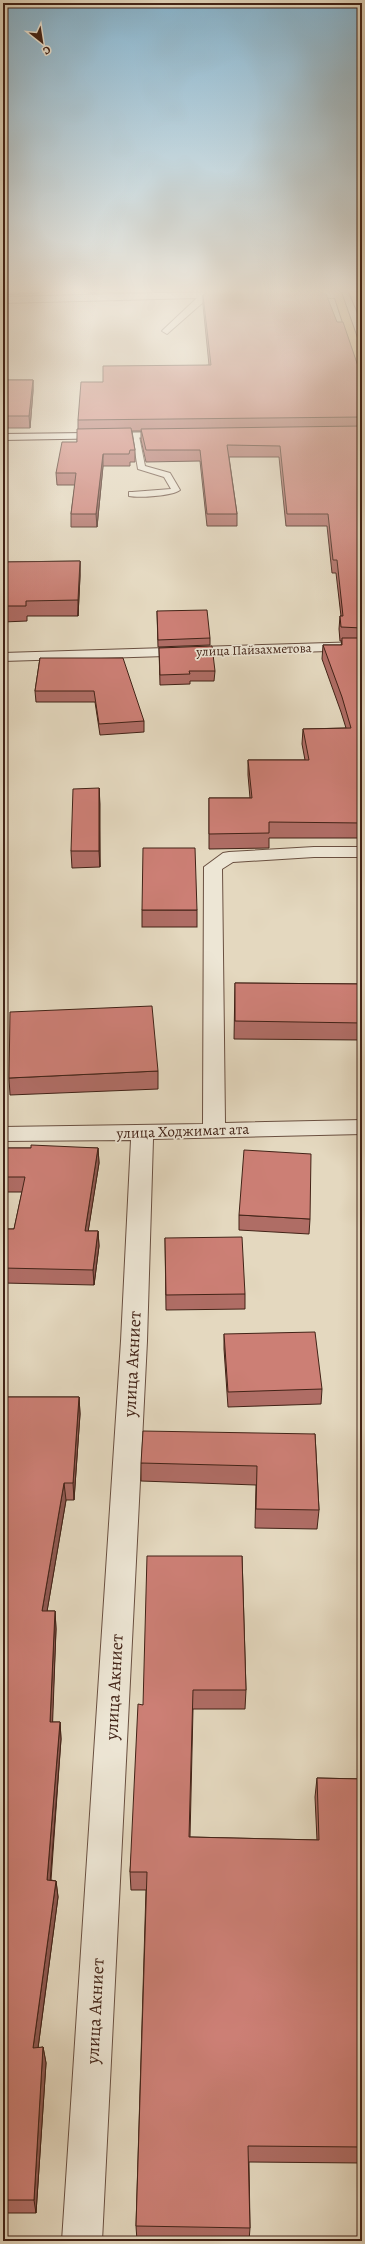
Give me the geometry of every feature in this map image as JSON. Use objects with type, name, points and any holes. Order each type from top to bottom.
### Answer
[{"type":"street","points":[[3,437],[182,435]]},
{"type":"street","name":"улица Пайзахметова","points":[[3,657],[362,646]]},
{"type":"street","points":[[214,1130],[213,867],[228,857],[314,852],[362,852]]},
{"type":"street","name":"улица Ходжимат ата","points":[[3,1134],[142,1134],[214,1130],[362,1127]]},
{"type":"street","name":"улица Акниет","points":[[82,2241],[134,1348],[142,1134]]},
{"type":"lane","points":[[132,494],[172,492],[176,490],[167,475],[141,467],[135,436]]},
{"type":"building","points":[[3,397],[31,397],[29,416],[3,416]]},
{"type":"building","points":[[80,397],[362,397],[362,417],[78,420]]},
{"type":"building","points":[[362,426],[362,628],[341,627],[340,616],[343,616],[337,560],[333,560],[328,514],[287,514],[280,446],[227,445],[237,514],[207,514],[200,450],[146,450],[141,429]]},
{"type":"building","points":[[131,428],[135,450],[130,450],[129,454],[103,454],[96,514],[71,514],[76,473],[56,473],[62,442],[77,442],[77,429]]},
{"type":"building","points":[[80,561],[78,600],[26,601],[26,606],[3,606],[3,562]]},
{"type":"building","points":[[207,610],[210,638],[158,640],[157,611]]},
{"type":"building","points":[[342,638],[362,638],[362,823],[269,822],[269,833],[209,834],[209,798],[252,798],[248,760],[309,760],[303,729],[351,728],[342,697],[323,645],[342,645]]},
{"type":"building","points":[[212,646],[215,671],[189,671],[190,674],[160,675],[159,648]]},
{"type":"building","points":[[40,658],[123,658],[144,721],[99,724],[94,691],[35,691]]},
{"type":"building","points":[[99,788],[99,851],[71,851],[73,789]]},
{"type":"building","points":[[143,848],[195,848],[197,910],[142,910]]},
{"type":"building","points":[[3,982],[6,982],[3,1008]]},
{"type":"building","points":[[235,983],[362,984],[362,1023],[235,1021]]},
{"type":"building","points":[[152,1006],[158,1071],[9,1078],[10,1012]]},
{"type":"building","points":[[31,1145],[98,1148],[85,1231],[98,1231],[93,1270],[3,1268],[3,1229],[14,1229],[25,1177],[3,1177],[3,1148],[31,1148]]},
{"type":"building","points":[[244,1150],[311,1154],[310,1219],[239,1215]]},
{"type":"building","points":[[242,1237],[245,1294],[166,1295],[165,1238]]},
{"type":"building","points":[[315,1332],[322,1389],[228,1392],[224,1334]]},
{"type":"building","points":[[3,1397],[79,1397],[73,1483],[64,1483],[42,1611],[55,1611],[50,1722],[60,1722],[47,1880],[56,1881],[33,2048],[43,2047],[34,2200],[3,2200]]},
{"type":"building","points":[[143,1431],[315,1434],[319,1510],[256,1509],[257,1466],[141,1463]]},
{"type":"building","points":[[147,1556],[242,1556],[246,1690],[193,1690],[189,1837],[319,1840],[317,1778],[362,1779],[362,2147],[248,2146],[250,2228],[136,2226],[147,1872],[130,1872],[138,1704],[143,1705]]}]
